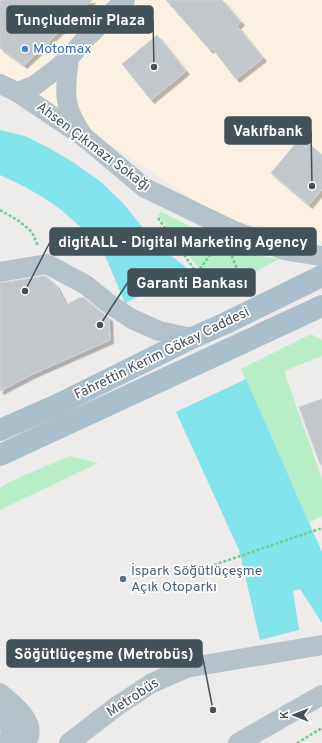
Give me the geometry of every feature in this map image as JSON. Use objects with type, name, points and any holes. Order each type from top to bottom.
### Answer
[{"type":"main road","name":"Fahrettin Kerim Gökay Caddesi","points":[[0,430],[58,405],[192,338],[322,276]]},
{"type":"main road","name":"Fahrettin Kerim Gökay Caddesi","points":[[0,455],[322,306]]},
{"type":"street","points":[[8,88],[34,86],[69,58],[87,37],[125,0]]},
{"type":"street","points":[[69,58],[66,80],[66,102],[73,121],[84,137]]},
{"type":"street","name":"Ahsen Çıkmazı Sokağı","points":[[8,88],[84,137],[145,188],[232,230],[284,250],[322,256]]},
{"type":"street","points":[[0,272],[47,264],[86,285],[108,303],[132,319],[160,331],[192,338]]},
{"type":"street","name":"Metrobüs","points":[[70,743],[117,706],[152,683],[186,668],[322,645]]},
{"type":"street","points":[[0,692],[23,713],[30,728],[26,743]]},
{"type":"street","points":[[238,743],[322,695]]},
{"type":"street","points":[[0,716],[9,723],[11,729],[11,734],[7,743]]},
{"type":"path","points":[[0,210],[19,221],[32,232],[47,264]]},
{"type":"path","points":[[156,215],[197,273],[203,285]]},
{"type":"path","points":[[197,273],[219,242]]},
{"type":"path","points":[[230,250],[244,285]]},
{"type":"path","points":[[214,565],[322,528]]},
{"type":"path","points":[[297,743],[322,728]]},
{"type":"shaded area","points":[[0,0],[322,0],[322,241],[317,242],[217,215],[0,72]]},
{"type":"green space","points":[[161,212],[214,238],[254,255],[279,259],[228,286],[215,284],[206,278],[158,215]]},
{"type":"green space","points":[[311,334],[322,340],[322,356],[284,371],[322,479],[322,516],[309,522],[241,369]]},
{"type":"green space","points":[[70,456],[98,463],[0,510],[0,488],[11,481]]},
{"type":"water","points":[[0,130],[25,136],[49,148],[73,162],[101,182],[123,203],[155,243],[192,272],[125,303],[103,251],[84,230],[60,209],[44,198],[0,175]]},
{"type":"water","points":[[246,379],[322,552],[322,623],[300,589],[293,591],[299,630],[260,640],[239,550],[176,412]]},
{"type":"building","points":[[0,0],[92,0],[24,65],[0,48]]},
{"type":"building","points":[[166,0],[222,0],[241,22],[237,26],[263,58],[236,79],[212,48],[210,50]]},
{"type":"building","points":[[157,35],[186,71],[151,100],[122,64]]},
{"type":"building","points":[[301,137],[322,155],[322,189],[309,205],[271,173]]},
{"type":"building","points":[[45,276],[55,284],[66,305],[79,298],[84,298],[109,318],[110,340],[33,374],[0,391],[0,283]]},
{"type":"building","points":[[322,399],[322,464],[320,464],[299,407]]},
{"type":"place","name":"Motomax","points":[[25,49]]},
{"type":"place","name":"Tunçludemir Plaza","points":[[154,67]]},
{"type":"place","name":"Vakıfbank","points":[[312,186]]},
{"type":"place","name":"digitALL - Digital Marketing Agency","points":[[25,291]]},
{"type":"place","name":"Garanti Bankası","points":[[100,325]]},
{"type":"place","name":"İspark Söğütlüçeşme Açık Otoparkı","points":[[123,579]]},
{"type":"place","name":"Söğütlüçeşme (Metrobüs)","points":[[213,710]]}]
